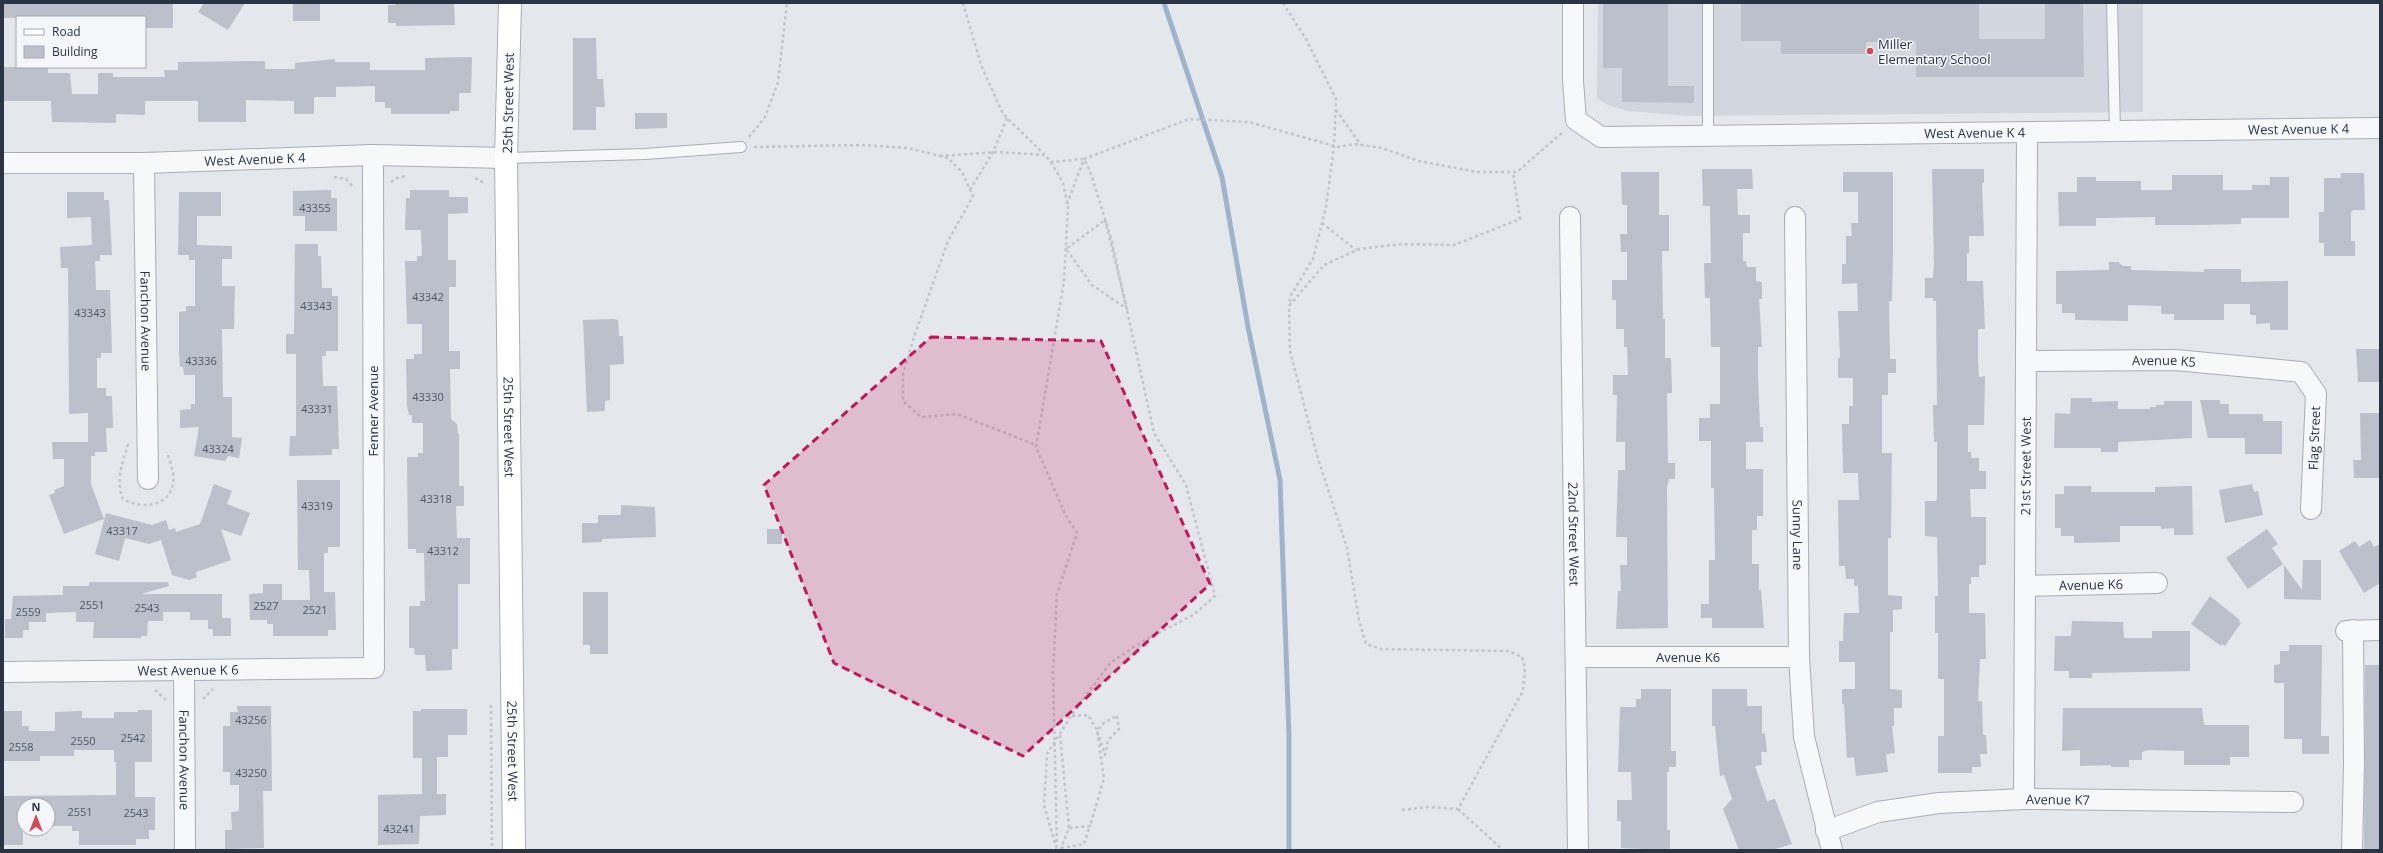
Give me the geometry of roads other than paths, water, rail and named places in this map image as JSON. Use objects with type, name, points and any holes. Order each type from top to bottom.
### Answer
[{"type":"street","name":"25th Street West","points":[[510,3],[506,158],[514,850]]},
{"type":"street","name":"West Avenue K 4","points":[[1573,3],[1573,81],[1576,120],[1601,137],[2380,128]]},
{"type":"street","name":"21st Street West","points":[[2024,799],[2027,133]]},
{"type":"street","name":"West Avenue K 4","points":[[3,163],[144,163],[374,155],[506,158]]},
{"type":"street","name":"Fenner Avenue","points":[[374,155],[374,668]]},
{"type":"street","name":"Fanchon Avenue","points":[[144,163],[148,479]]},
{"type":"street","name":"22nd Street West","points":[[1570,217],[1577,656],[1578,850]]},
{"type":"street","name":"Sunny Lane","points":[[1795,217],[1799,657],[1804,737],[1829,841]]},
{"type":"street","name":"Avenue K5","points":[[2026,361],[2176,360],[2301,372]]},
{"type":"street","name":"Flag Street","points":[[2301,372],[2316,394],[2311,509]]},
{"type":"street","name":"Avenue K6","points":[[2025,586],[2157,583]]},
{"type":"street","points":[[2352,850],[2354,762],[2349,631],[2380,630]]},
{"type":"street","name":"Avenue K6","points":[[1577,656],[1799,657]]},
{"type":"street","name":"West Avenue K 6","points":[[3,672],[374,668]]},
{"type":"street","name":"Fanchon Avenue","points":[[184,670],[185,850]]},
{"type":"street","name":"Avenue K7","points":[[1829,841],[1878,812],[1939,803],[2024,799],[2293,802]]},
{"type":"lane","points":[[1708,3],[1708,136]]},
{"type":"lane","points":[[2112,3],[2114,132]]},
{"type":"lane","points":[[506,158],[645,154],[741,147]]},
{"type":"waterway","points":[[1164,3],[1222,177],[1248,327],[1280,480],[1289,736],[1289,850]]},
{"type":"place","name":"Miller Elementary School","points":[[1870,51]]}]
